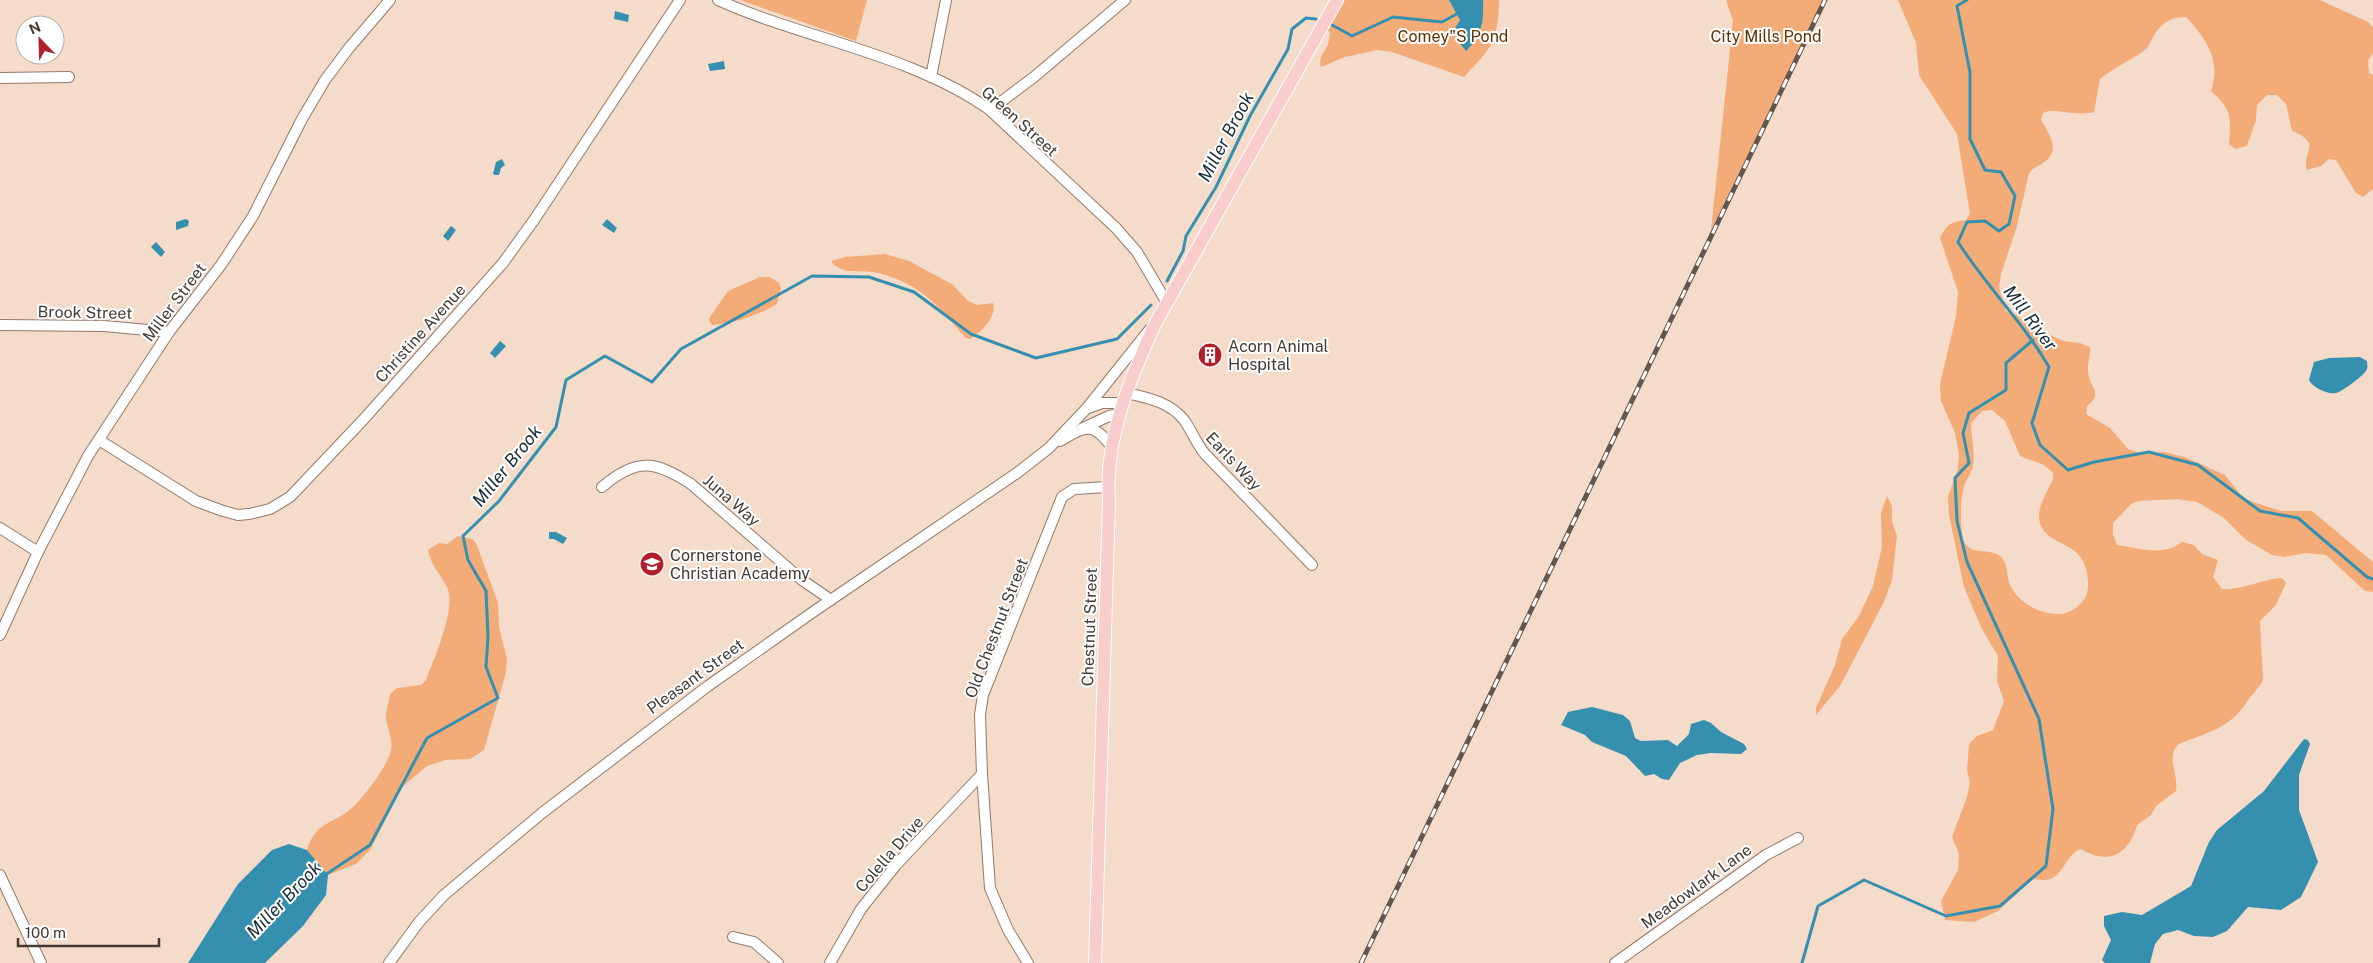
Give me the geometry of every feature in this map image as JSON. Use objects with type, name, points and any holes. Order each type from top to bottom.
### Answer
[{"type":"main road","points":[[1167,303],[1337,0]]},
{"type":"main road","name":"Chestnut Street","points":[[1095,963],[1108,487],[1112,447],[1124,403],[1155,324],[1167,303]]},
{"type":"street","name":"Miller Street","points":[[0,635],[38,552],[88,456],[169,332],[221,265],[253,216],[306,112],[325,80],[349,48],[390,0]]},
{"type":"street","name":"Christine Avenue","points":[[99,440],[196,500],[223,512],[238,515],[249,514],[270,509],[290,497],[363,420],[503,263],[534,220],[680,0]]},
{"type":"street","name":"Green Street","points":[[718,0],[930,77],[969,95],[990,110],[1116,228],[1137,252],[1167,303]]},
{"type":"street","points":[[930,77],[946,0]]},
{"type":"street","points":[[990,110],[1034,77],[1125,0]]},
{"type":"street","points":[[0,78],[69,77]]},
{"type":"street","name":"Pleasant Street","points":[[1049,448],[1086,409],[1155,324]]},
{"type":"street","name":"Brook Street","points":[[0,325],[104,326],[169,332]]},
{"type":"street","points":[[1086,409],[1102,403],[1124,403]]},
{"type":"street","name":"Pleasant Street","points":[[389,963],[419,922],[444,895],[542,813],[716,680],[1017,473],[1049,448],[1124,403]]},
{"type":"street","name":"Earls Way","points":[[1124,403],[1168,406],[1174,411],[1184,420],[1200,449],[1312,565]]},
{"type":"street","points":[[1078,431],[1087,428],[1099,431],[1112,447]]},
{"type":"street","name":"Juna Way","points":[[602,487],[618,474],[646,465],[659,466],[673,472],[691,484],[802,580],[831,600]]},
{"type":"street","name":"Old Chestnut Street","points":[[1028,963],[1008,930],[990,888],[982,774],[980,715],[983,695],[1062,497],[1074,489],[1108,487]]},
{"type":"street","points":[[0,528],[38,552]]},
{"type":"street","name":"Colella Drive","points":[[830,963],[861,909],[896,865],[982,774]]},
{"type":"street","name":"Meadowlark Lane","points":[[1615,963],[1766,855],[1798,838]]},
{"type":"street","points":[[0,874],[40,963]]},
{"type":"street","points":[[733,937],[754,942],[778,963]]},
{"type":"green space","points":[[740,0],[867,0],[856,41]]},
{"type":"green space","name":"Comey\"S Pond","points":[[1345,0],[1499,0],[1497,26],[1492,43],[1487,51],[1464,77],[1392,52],[1377,50],[1345,57],[1321,67],[1321,58],[1329,40],[1330,32],[1327,30],[1330,21],[1332,21]]},
{"type":"green space","name":"City Mills Pond","points":[[1726,0],[1823,0],[1711,230],[1733,21]]},
{"type":"green space","points":[[1898,0],[2320,0],[2368,22],[2373,27],[2373,53],[2368,61],[2369,73],[2373,75],[2373,189],[2363,197],[2356,193],[2336,160],[2329,159],[2321,166],[2307,170],[2306,163],[2309,144],[2302,136],[2292,131],[2286,104],[2277,95],[2267,95],[2257,105],[2256,120],[2247,146],[2235,149],[2229,144],[2229,114],[2223,103],[2211,91],[2214,70],[2210,51],[2206,42],[2186,17],[2175,18],[2166,22],[2158,30],[2146,49],[2100,79],[2094,112],[2047,111],[2043,113],[2041,120],[2049,134],[2053,149],[2045,162],[2029,173],[2017,226],[2001,274],[1999,288],[2006,311],[2017,315],[2028,326],[2064,341],[2080,343],[2090,347],[2088,371],[2095,393],[2092,401],[2087,406],[2086,414],[2110,428],[2128,449],[2143,454],[2164,452],[2185,457],[2225,475],[2244,499],[2281,511],[2312,511],[2373,562],[2373,592],[2365,591],[2326,555],[2306,553],[2284,557],[2272,555],[2246,540],[2224,518],[2197,502],[2176,499],[2139,501],[2131,504],[2113,523],[2113,534],[2117,545],[2159,550],[2175,547],[2182,542],[2194,545],[2202,554],[2218,560],[2213,577],[2222,589],[2238,588],[2282,578],[2286,583],[2276,605],[2260,621],[2263,680],[2233,718],[2209,733],[2179,744],[2173,754],[2176,791],[2156,806],[2151,815],[2137,825],[2129,843],[2123,850],[2109,857],[2091,854],[2081,849],[2076,851],[2055,876],[2046,880],[2033,879],[1998,911],[1974,922],[1945,920],[1941,901],[1958,870],[1959,854],[1952,837],[1967,797],[1970,782],[1967,771],[1969,744],[1977,736],[1993,730],[2004,701],[1997,681],[1998,656],[1982,629],[1964,587],[1949,515],[1948,496],[1958,469],[1959,455],[1955,433],[1941,401],[1940,384],[1956,316],[1958,292],[1940,238],[1950,224],[1966,220],[1970,214],[1957,134],[1919,75],[1916,43]],"holes":[[[1992,410],[2005,421],[2020,456],[2044,465],[2053,473],[2053,479],[2039,513],[2041,527],[2047,534],[2078,554],[2084,562],[2088,579],[2087,593],[2084,600],[2067,613],[2052,614],[2024,603],[2010,585],[2004,560],[1991,552],[1970,548],[1963,539],[1961,520],[1962,498],[1964,486],[1972,469],[1974,458],[1971,423],[1982,411]]]},
{"type":"green space","points":[[885,254],[909,261],[952,284],[968,301],[977,305],[993,303],[993,313],[988,323],[970,339],[966,338],[936,305],[909,285],[880,273],[845,270],[839,268],[831,261],[845,257]]},
{"type":"green space","points":[[760,277],[770,277],[779,283],[781,289],[777,304],[746,318],[712,325],[709,321],[710,317],[728,291]]},
{"type":"green space","points":[[1887,496],[1892,506],[1892,521],[1897,536],[1892,580],[1884,602],[1840,686],[1816,715],[1816,708],[1835,665],[1842,639],[1859,616],[1873,586],[1882,547],[1881,513]]},
{"type":"green space","points":[[458,536],[472,539],[476,543],[498,603],[499,627],[507,659],[506,672],[484,750],[470,759],[445,760],[427,766],[402,787],[370,850],[356,864],[328,875],[307,850],[315,833],[353,807],[386,763],[391,750],[391,738],[386,720],[390,694],[397,688],[421,685],[426,680],[439,647],[449,607],[447,587],[433,565],[428,550],[439,543],[447,544]]},
{"type":"water","points":[[1449,0],[1483,0],[1483,15],[1479,34],[1466,51],[1458,41],[1454,30],[1460,20]]},
{"type":"water","points":[[615,11],[629,15],[628,22],[614,19]]},
{"type":"water","points":[[724,61],[725,69],[710,71],[708,64]]},
{"type":"water","points":[[502,159],[505,165],[501,168],[499,175],[493,174],[496,162]]},
{"type":"water","points":[[186,219],[189,221],[188,226],[176,230],[176,222]]},
{"type":"water","points":[[607,219],[617,228],[614,233],[602,225]]},
{"type":"water","points":[[451,226],[456,230],[448,241],[443,236]]},
{"type":"water","points":[[156,242],[165,252],[161,257],[151,247]]},
{"type":"water","points":[[500,341],[506,346],[495,358],[490,353]]},
{"type":"water","points":[[2360,357],[2367,361],[2367,369],[2358,379],[2339,392],[2325,392],[2313,385],[2309,380],[2314,362],[2329,358]]},
{"type":"water","points":[[549,532],[556,532],[567,538],[563,544],[554,539],[549,539]]},
{"type":"water","points":[[1592,707],[1623,715],[1630,721],[1635,738],[1641,741],[1668,740],[1677,746],[1689,734],[1691,724],[1704,720],[1711,723],[1721,732],[1744,744],[1747,749],[1741,754],[1711,753],[1697,755],[1680,763],[1669,780],[1662,779],[1654,774],[1645,776],[1626,756],[1592,742],[1585,735],[1561,725],[1568,712]]},
{"type":"water","points":[[2304,739],[2308,740],[2310,744],[2299,775],[2299,810],[2318,862],[2301,897],[2281,910],[2248,907],[2227,931],[2213,937],[2194,936],[2178,930],[2163,934],[2155,944],[2150,963],[2105,963],[2102,960],[2111,940],[2104,926],[2104,916],[2122,912],[2142,915],[2191,886],[2209,842],[2217,830],[2264,791]]},
{"type":"water","points":[[289,844],[307,850],[328,875],[326,895],[303,926],[265,963],[188,963],[238,884],[272,850]]},
{"type":"waterway","name":"Mill River","points":[[1967,0],[1957,6],[1970,72],[1970,139],[1985,170],[2001,172],[2015,196],[2009,224],[1999,231],[1985,221],[1967,222],[1958,242],[1980,274],[2028,335],[2049,367],[2032,423],[2040,445],[2068,470],[2094,462],[2149,452],[2198,465],[2260,511],[2298,518],[2367,577],[2373,579]]},
{"type":"waterway","name":"Miller Brook","points":[[1332,25],[1352,36],[1393,17],[1442,22],[1462,11]]},
{"type":"waterway","name":"Miller Brook","points":[[1167,281],[1183,251],[1186,236],[1216,187],[1250,116],[1288,49],[1292,29],[1306,18],[1316,19]]},
{"type":"waterway","name":"Miller Brook","points":[[325,875],[370,845],[427,738],[498,698],[486,667],[488,637],[486,591],[468,560],[463,536],[499,501],[556,427],[566,380],[605,356],[652,382],[681,349],[812,276],[869,277],[914,292],[971,334],[1036,358],[1117,339],[1151,305]]},
{"type":"waterway","points":[[1802,963],[1818,906],[1864,880],[1946,916],[2000,906],[2046,866],[2053,809],[2039,719],[1967,562],[1957,521],[1955,478],[1969,463],[1963,433],[1969,413],[2006,390],[2006,363],[2033,340]]},
{"type":"railway","points":[[1361,963],[1825,0]]},
{"type":"place","name":"Acorn Animal Hospital","points":[[1210,355]]},
{"type":"place","name":"Cornerstone Christian Academy","points":[[652,564]]}]
